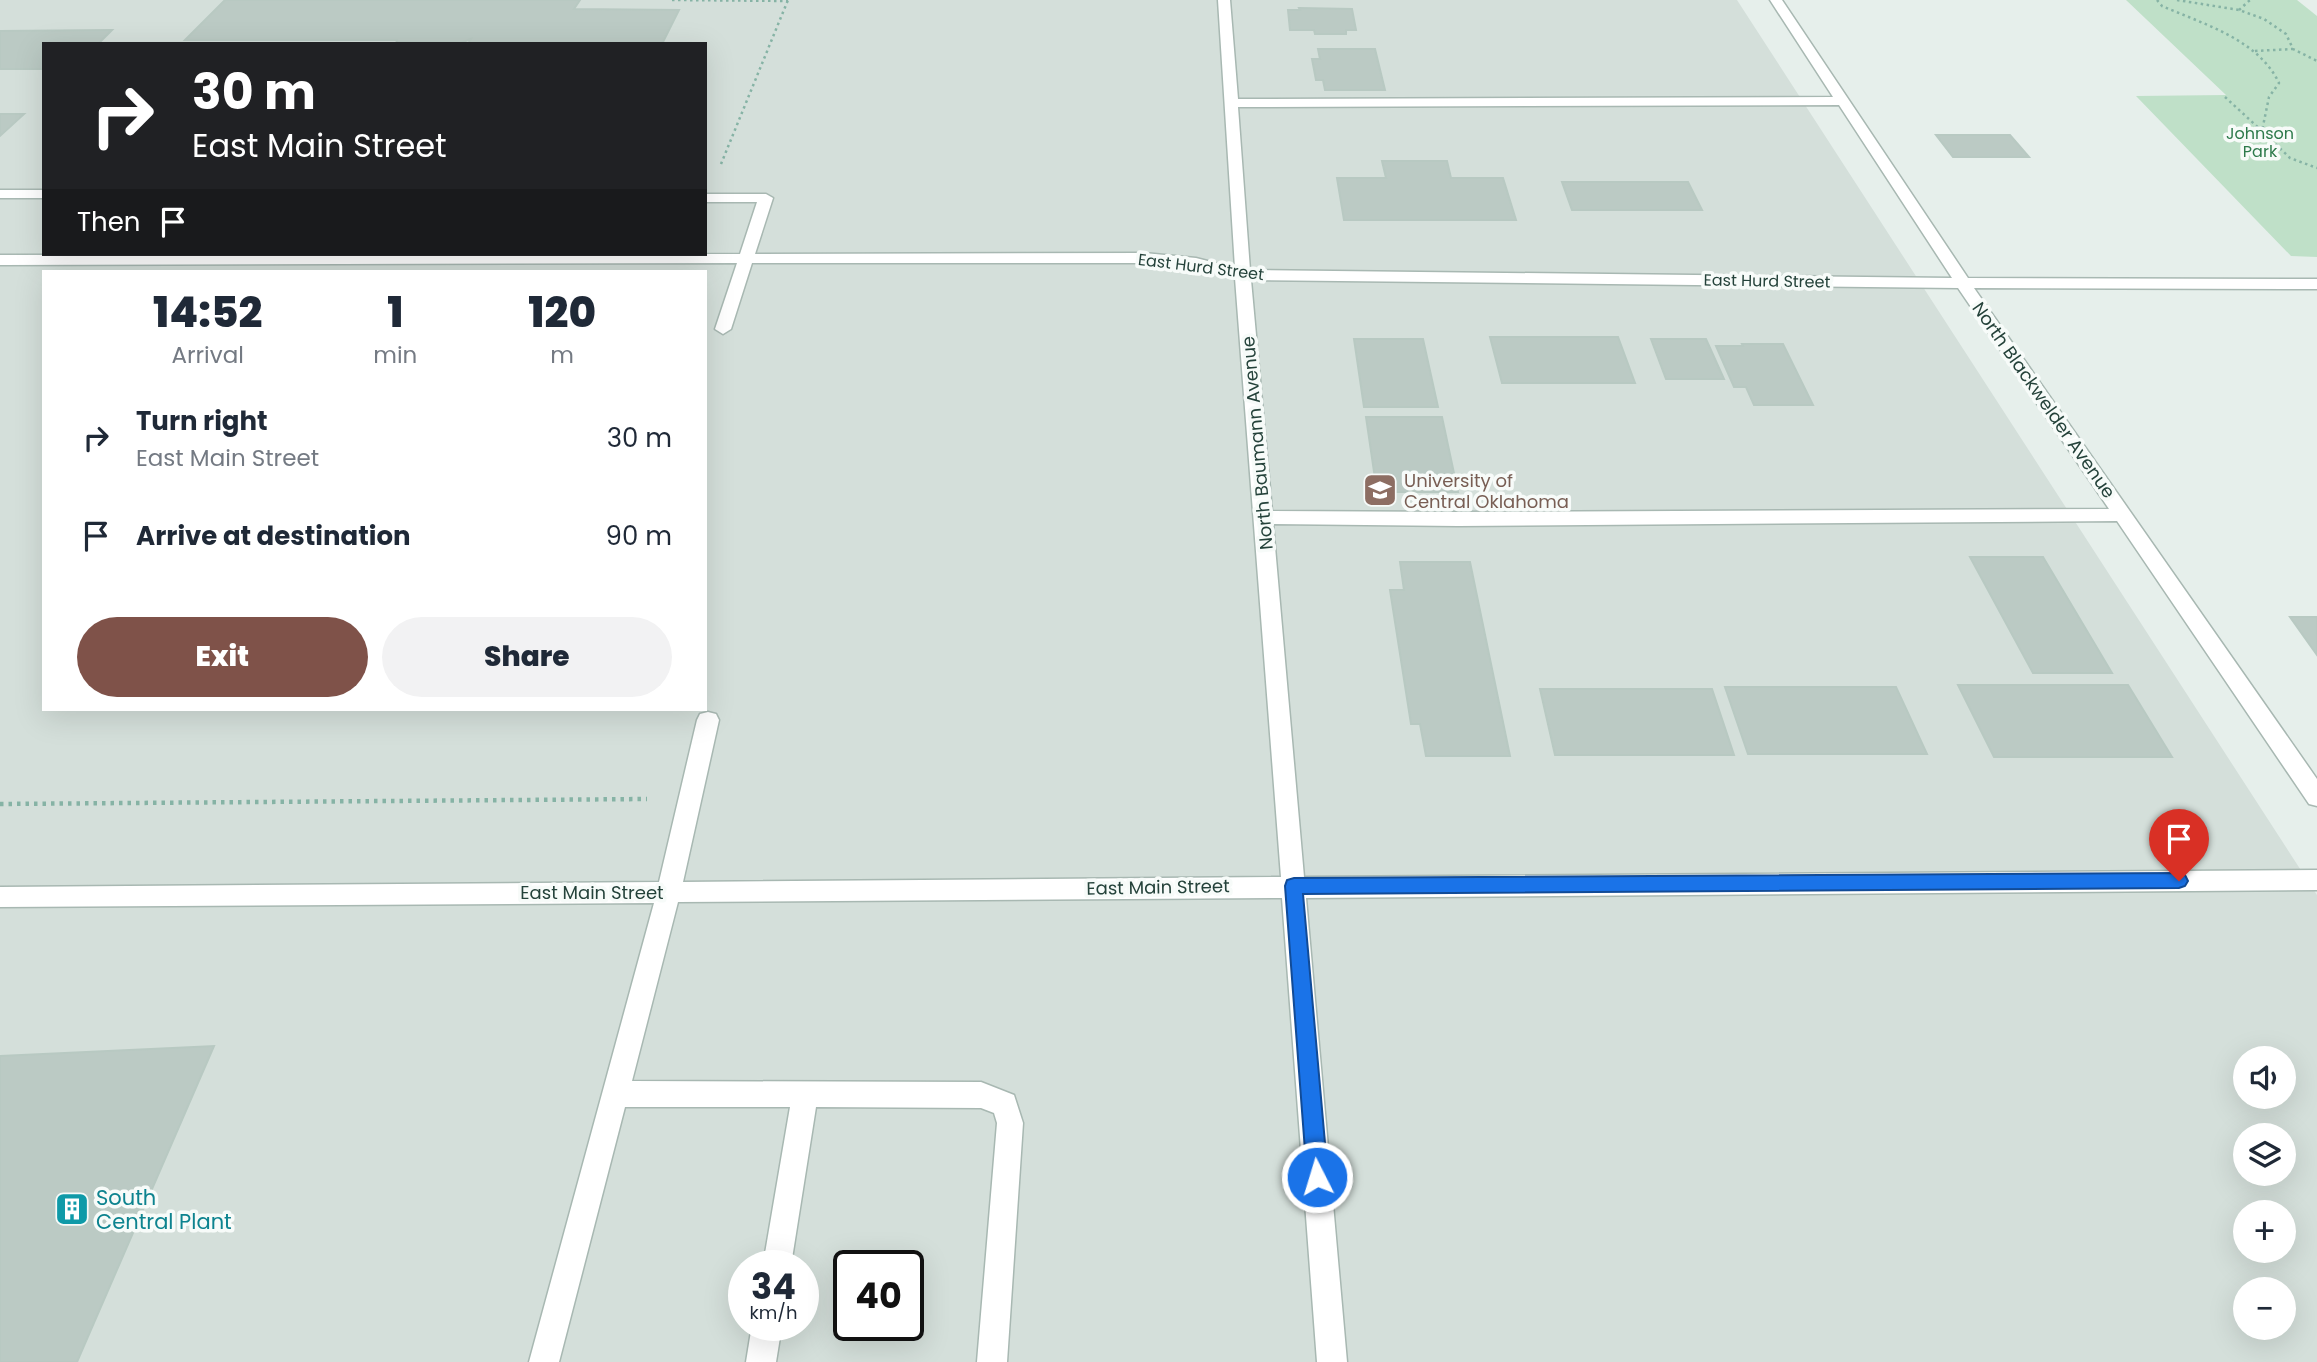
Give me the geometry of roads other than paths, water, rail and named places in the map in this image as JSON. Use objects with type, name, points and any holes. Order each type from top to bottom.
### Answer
[{"type":"street","name":"North Baumann Avenue","points":[[1224,0],[1332,1362]]},
{"type":"street","name":"North Blackwelder Avenue","points":[[1776,0],[1963,284],[2317,797]]},
{"type":"street","points":[[1231,103],[1843,101]]},
{"type":"street","points":[[0,194],[42,194]]},
{"type":"street","points":[[707,198],[766,198],[723,329]]},
{"type":"street","name":"East Hurd Street","points":[[0,260],[154,266],[744,259],[1144,258],[1196,263],[1244,275],[1963,284],[2317,284]]},
{"type":"street","points":[[1264,517],[1458,519],[2123,515]]},
{"type":"street","points":[[544,1362],[669,891],[708,720]]},
{"type":"street","name":"East Main Street","points":[[0,897],[2317,880]]},
{"type":"street","points":[[615,1094],[981,1095],[1005,1104],[1010,1123],[992,1362]]},
{"type":"street","points":[[779,1250],[805,1095]]},
{"type":"street","points":[[761,1362],[764,1341]]},
{"type":"place","name":"University of Central Oklahoma","points":[[1380,490]]},
{"type":"place","name":"South Central Plant","points":[[72,1209]]},
{"type":"park label","name":"Johnson Park","points":[[2260,142]]}]
